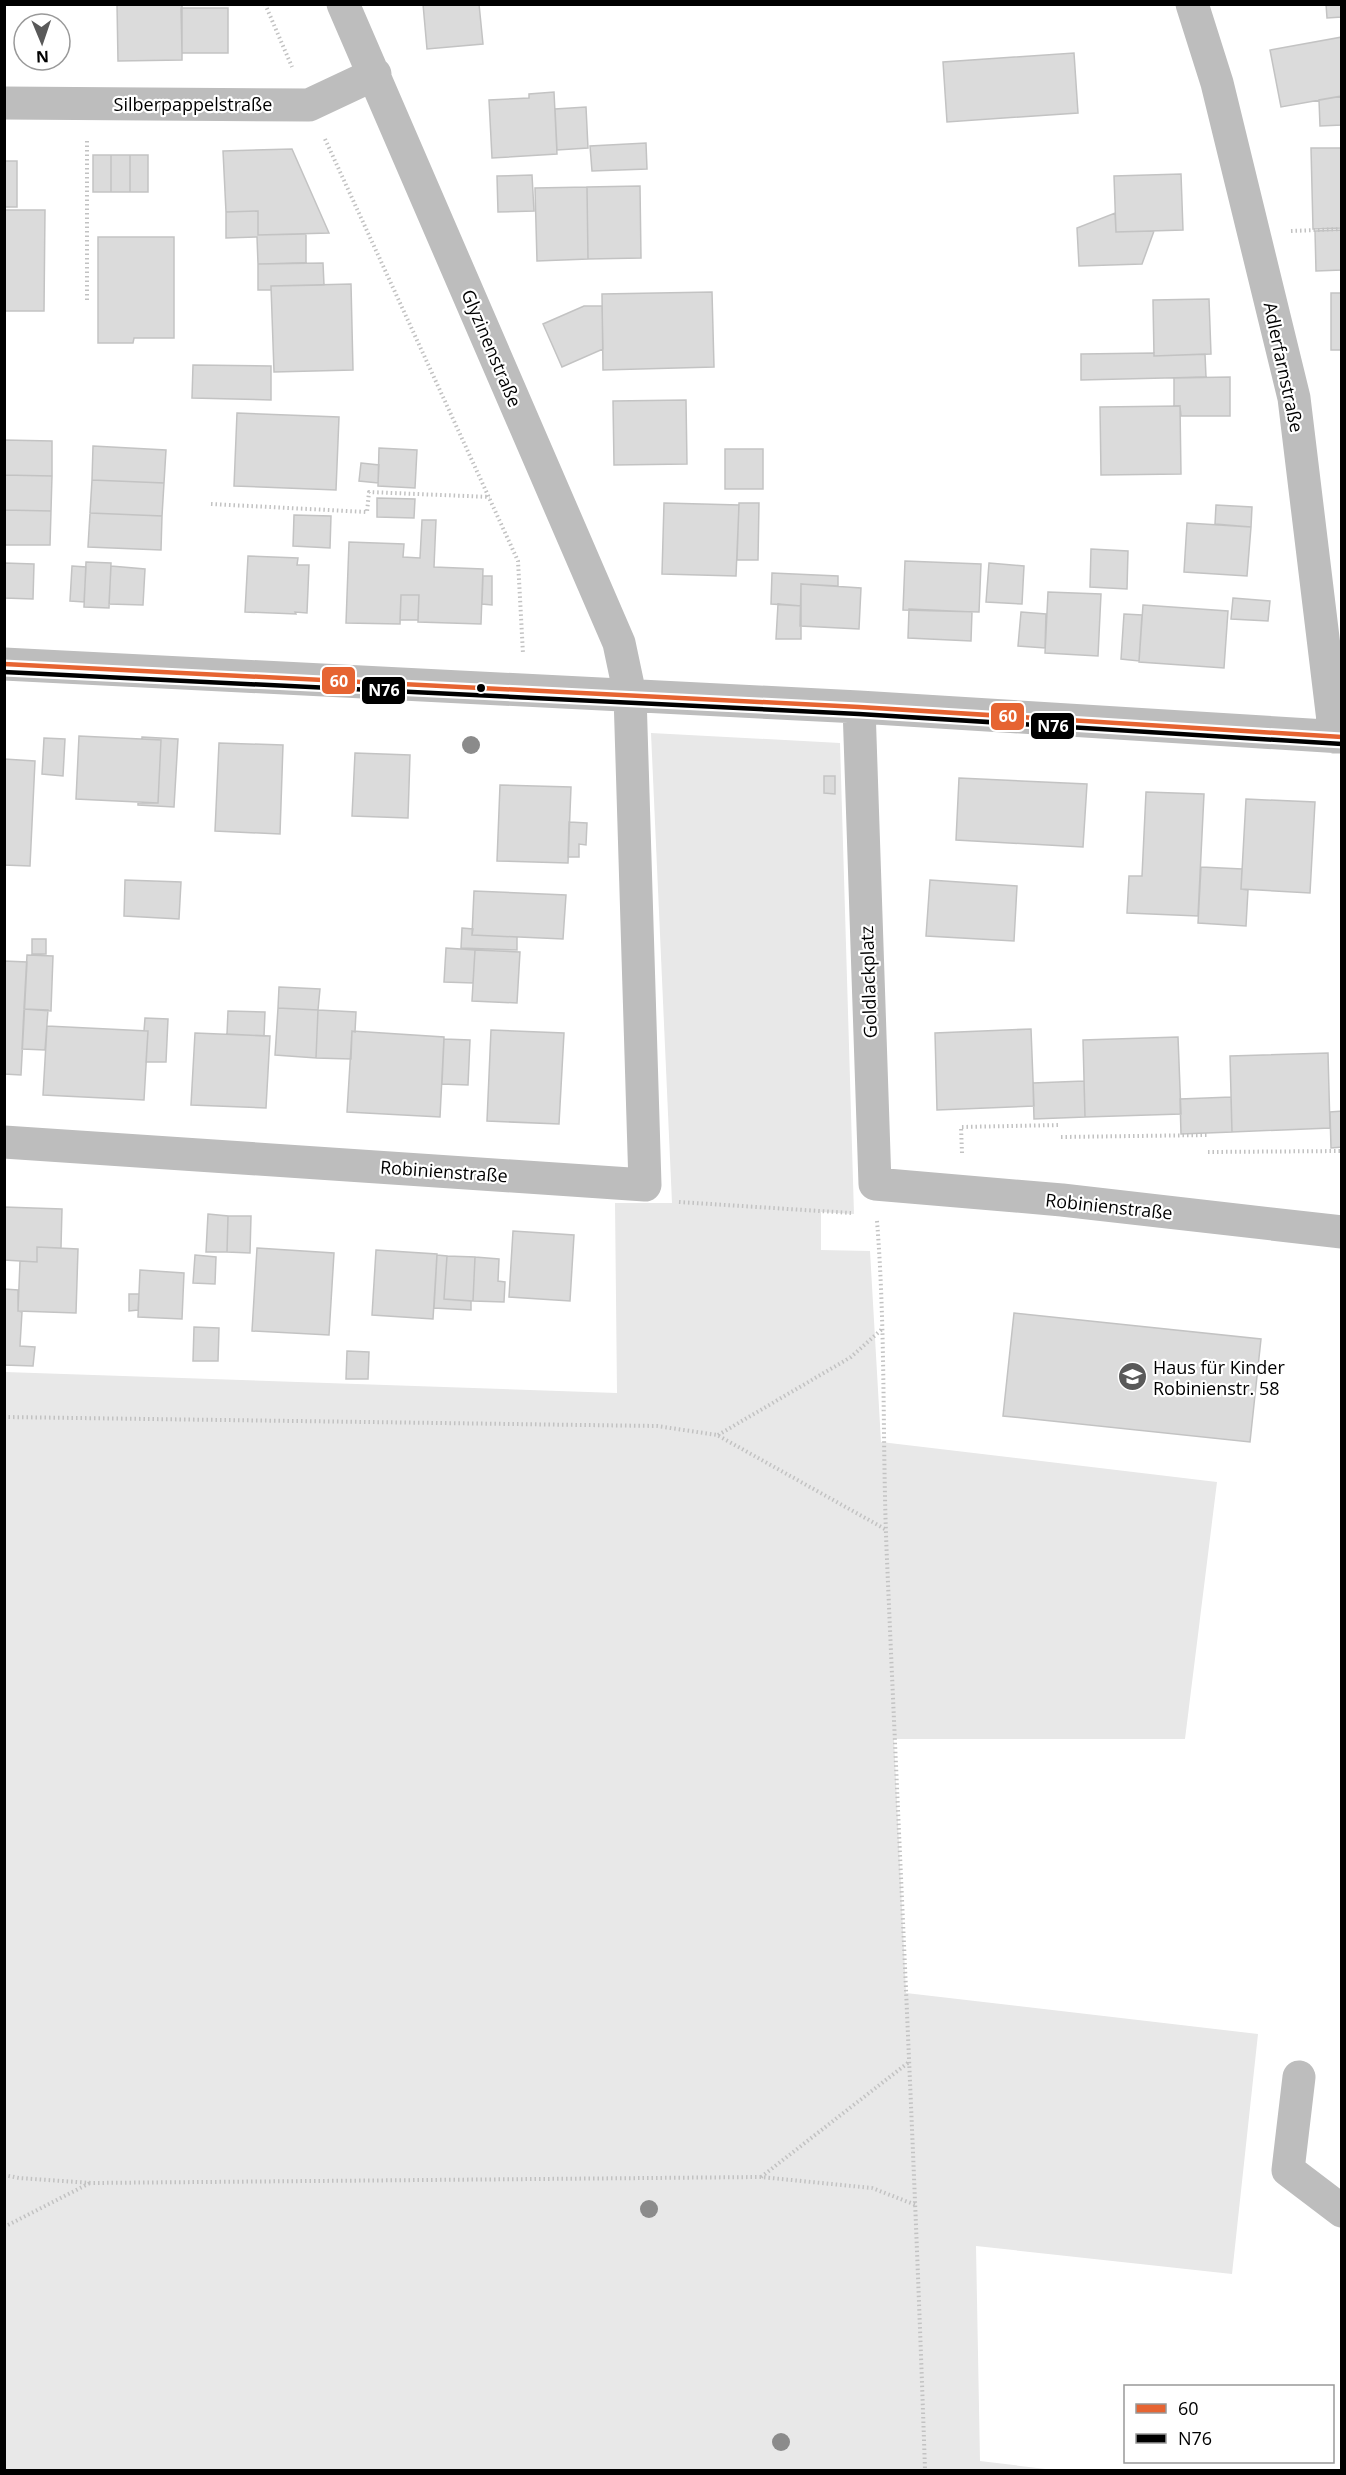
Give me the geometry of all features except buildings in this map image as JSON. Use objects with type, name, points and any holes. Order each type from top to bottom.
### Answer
[{"type":"street","name":"Glyzinenstraße","points":[[343,4],[619,643],[630,695]]},
{"type":"street","name":"Adlerfarnstraße","points":[[1192,4],[1217,83],[1294,398],[1338,737]]},
{"type":"street","name":"Silberpappelstraße","points":[[4,103],[309,105],[375,74]]},
{"type":"street","points":[[4,664],[859,707],[1338,737]]},
{"type":"street","points":[[630,695],[645,1185]]},
{"type":"street","name":"Goldlackplatz","points":[[859,707],[876,1199]]},
{"type":"street","name":"Robinienstraße","points":[[4,1142],[645,1185]]},
{"type":"street","name":"Robinienstraße","points":[[876,1199],[963,1191],[1341,1232]]},
{"type":"street","points":[[1299,2077],[1288,2170],[1341,2211]]},
{"type":"path","points":[[265,4],[518,561],[525,690]]},
{"type":"path","points":[[87,104],[87,302]]},
{"type":"path","points":[[1253,232],[1341,229]]},
{"type":"path","points":[[211,504],[367,512],[369,492],[490,497]]},
{"type":"path","points":[[963,1191],[961,1127],[1060,1125]]},
{"type":"path","points":[[1060,1137],[1208,1136]]},
{"type":"path","points":[[1208,1152],[1341,1151]]},
{"type":"path","points":[[645,1185],[664,1201],[853,1213]]},
{"type":"path","points":[[876,1199],[882,1329],[885,1530],[916,2205],[925,2470]]},
{"type":"path","points":[[717,1435],[851,1357],[882,1329]]},
{"type":"path","points":[[4,1418],[657,1426],[717,1435],[885,1530]]},
{"type":"path","points":[[761,2177],[909,2062]]},
{"type":"path","points":[[4,2175],[90,2183],[761,2177],[872,2188],[916,2205]]},
{"type":"path","points":[[4,2227],[90,2183]]},
{"type":"shaded area","points":[[651,733],[840,743],[854,1214],[821,1212],[821,1250],[870,1251],[881,1442],[1217,1482],[1185,1739],[894,1739],[906,1993],[1258,2034],[1232,2274],[976,2246],[980,2461],[1054,2470],[5,2470],[5,1372],[617,1393],[615,1203],[672,1203]]},
{"type":"transit line","name":"60","points":[[4,664],[859,707],[1342,737]]},
{"type":"transit line","name":"N76","points":[[4,672],[859,714],[1342,744]]},
{"type":"place","name":"Haus für Kinder Robinienstr. 58","points":[[1132,1377]]}]
